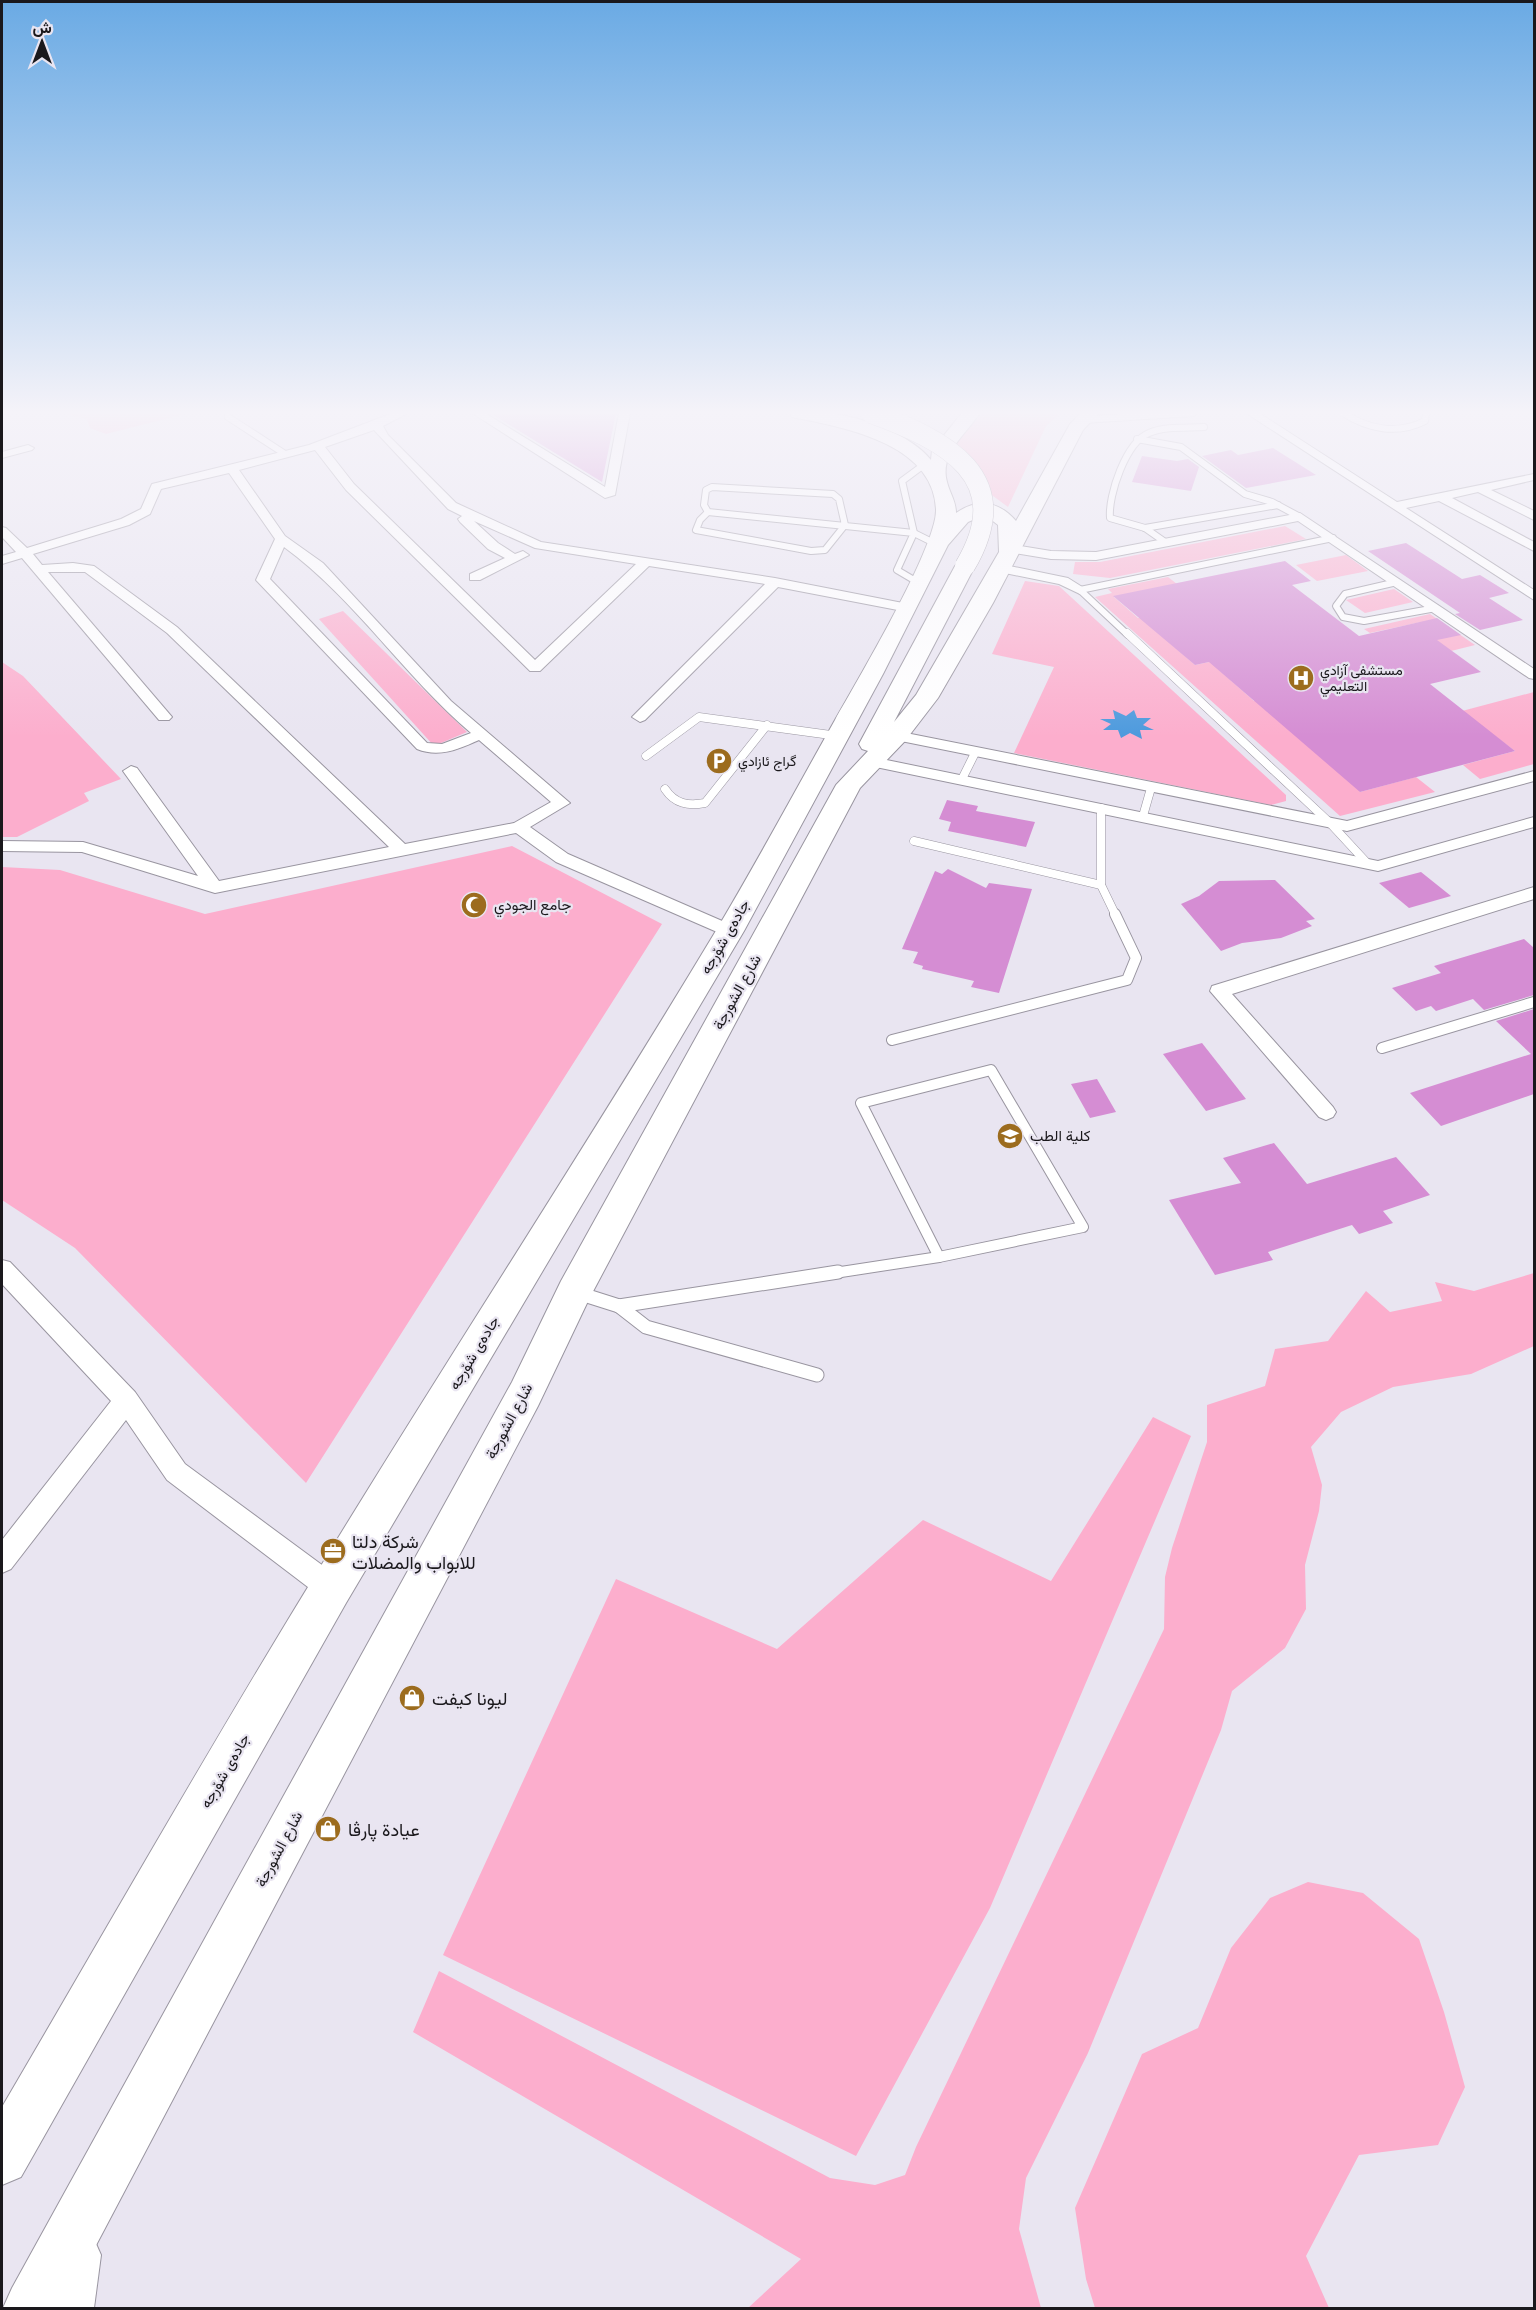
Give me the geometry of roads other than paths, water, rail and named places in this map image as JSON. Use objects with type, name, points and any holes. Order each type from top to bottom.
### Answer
[{"type":"main road","points":[[861,774],[939,548],[945,521]]},
{"type":"main road","points":[[939,548],[958,521]]},
{"type":"main road","points":[[939,548],[979,537],[984,521]]},
{"type":"main road","points":[[1005,521],[1008,524],[1006,555]]},
{"type":"main road","name":"شارع الشورجة","points":[[32,2308],[525,1394],[574,1292],[861,774],[896,736],[926,698],[949,662],[1026,521]]},
{"type":"main road","name":"جادەی شۆرجە","points":[[2,2158],[331,1588],[730,931],[939,548]]},
{"type":"main road","points":[[68,2308],[79,2221]]},
{"type":"street","points":[[2,560],[126,521]]},
{"type":"street","points":[[2,846],[83,847],[215,887],[519,827],[561,802],[446,704],[318,566],[281,539],[268,521]]},
{"type":"street","points":[[385,521],[535,668],[647,561]]},
{"type":"street","points":[[466,521],[475,531],[514,559]]},
{"type":"street","points":[[485,521],[538,545],[775,582],[913,595]]},
{"type":"street","points":[[1006,555],[1096,556],[1280,521]]},
{"type":"street","points":[[1306,521],[1534,675]]},
{"type":"street","points":[[1419,521],[1534,596]]},
{"type":"street","points":[[1484,521],[1534,548]]},
{"type":"street","points":[[2,531],[39,569],[164,717]]},
{"type":"street","points":[[281,539],[263,580],[422,746],[428,750],[440,749],[481,734]]},
{"type":"street","points":[[475,578],[538,545]]},
{"type":"street","points":[[1006,555],[1080,590]]},
{"type":"street","points":[[39,569],[73,567],[89,569],[172,630],[400,849]]},
{"type":"street","points":[[640,717],[775,582]]},
{"type":"street","points":[[896,736],[1347,826],[1534,776]]},
{"type":"street","points":[[131,771],[215,887]]},
{"type":"street","points":[[861,774],[963,778],[1378,866],[1534,822]]},
{"type":"street","points":[[519,827],[561,858],[730,931]]},
{"type":"street","points":[[1326,1112],[1219,991],[1534,893]]},
{"type":"street","points":[[2,1269],[126,1400],[176,1472],[331,1588]]},
{"type":"street","points":[[2,1560],[126,1400]]},
{"type":"lane","points":[[700,521],[696,530],[812,551],[825,550],[845,525]]},
{"type":"lane","points":[[801,521],[845,525],[939,548]]},
{"type":"lane","points":[[844,521],[845,525]]},
{"type":"lane","points":[[909,521],[910,525],[939,548]]},
{"type":"lane","points":[[1120,521],[1145,528],[1165,543]]},
{"type":"lane","points":[[1145,528],[1187,521]]},
{"type":"lane","points":[[1080,590],[1333,538]]},
{"type":"lane","points":[[1397,582],[1345,594],[1336,606],[1343,617],[1364,621],[1436,608]]},
{"type":"lane","points":[[1080,590],[1330,823],[1367,863]]},
{"type":"lane","points":[[646,756],[699,717],[838,736]]},
{"type":"lane","points":[[665,789],[670,797],[689,806],[705,803],[767,725]]},
{"type":"lane","points":[[963,778],[975,753]]},
{"type":"lane","points":[[1143,816],[1151,788]]},
{"type":"lane","points":[[892,1040],[1127,980],[1136,958],[1101,885],[1101,808]]},
{"type":"lane","points":[[914,841],[1101,885]]},
{"type":"lane","points":[[1383,1048],[1534,1002]]},
{"type":"lane","points":[[619,1306],[939,1257],[1083,1227],[990,1070],[861,1103],[939,1257]]},
{"type":"lane","points":[[574,1292],[619,1306],[646,1327],[817,1375]]},
{"type":"water","points":[[1113,710],[1126,716],[1134,710],[1137,718],[1151,718],[1143,725],[1154,730],[1140,730],[1142,739],[1130,733],[1121,738],[1118,730],[1103,730],[1111,724],[1100,719],[1115,719]]},
{"type":"place","name":"مستشفى آزادي التعليمي","points":[[1301,678]]},
{"type":"place","name":"گراج ئازادي","points":[[719,761]]},
{"type":"place","name":"جامع الجودي","points":[[474,905]]},
{"type":"place","name":"كلية الطب","points":[[1010,1136]]},
{"type":"place","name":"شركة دلتا للابواب والمضلات","points":[[333,1551]]},
{"type":"place","name":"ليونا كيفت","points":[[412,1698]]},
{"type":"place","name":"عيادة پارڤا","points":[[328,1829]]}]
